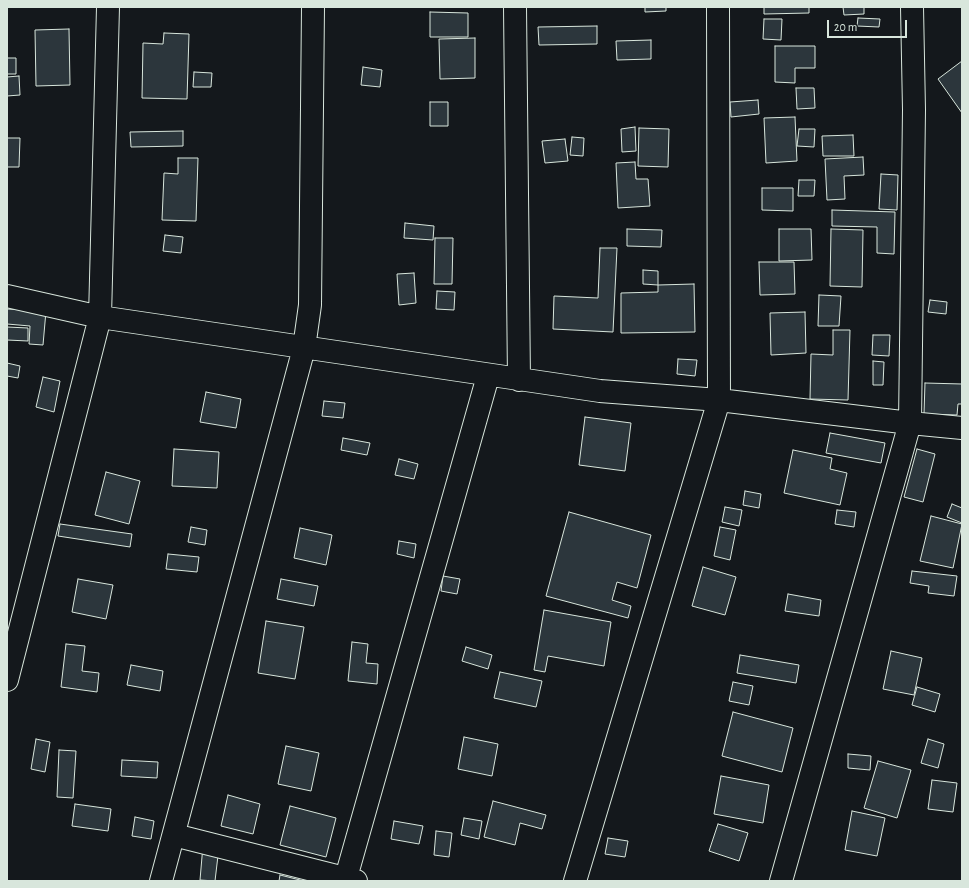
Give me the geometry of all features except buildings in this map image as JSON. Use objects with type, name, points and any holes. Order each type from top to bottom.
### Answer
[{"type":"street","points":[[7,680],[100,317],[108,7]]},
{"type":"street","points":[[161,881],[304,348],[310,305],[313,7]]},
{"type":"street","points":[[515,7],[519,380]]},
{"type":"street","points":[[575,881],[719,400],[718,7]]},
{"type":"street","points":[[781,881],[910,424],[914,110],[912,7]]},
{"type":"street","points":[[7,296],[100,317],[488,376],[600,391],[719,400],[910,424],[962,428]]},
{"type":"street","points":[[174,835],[348,880],[488,376]]}]
